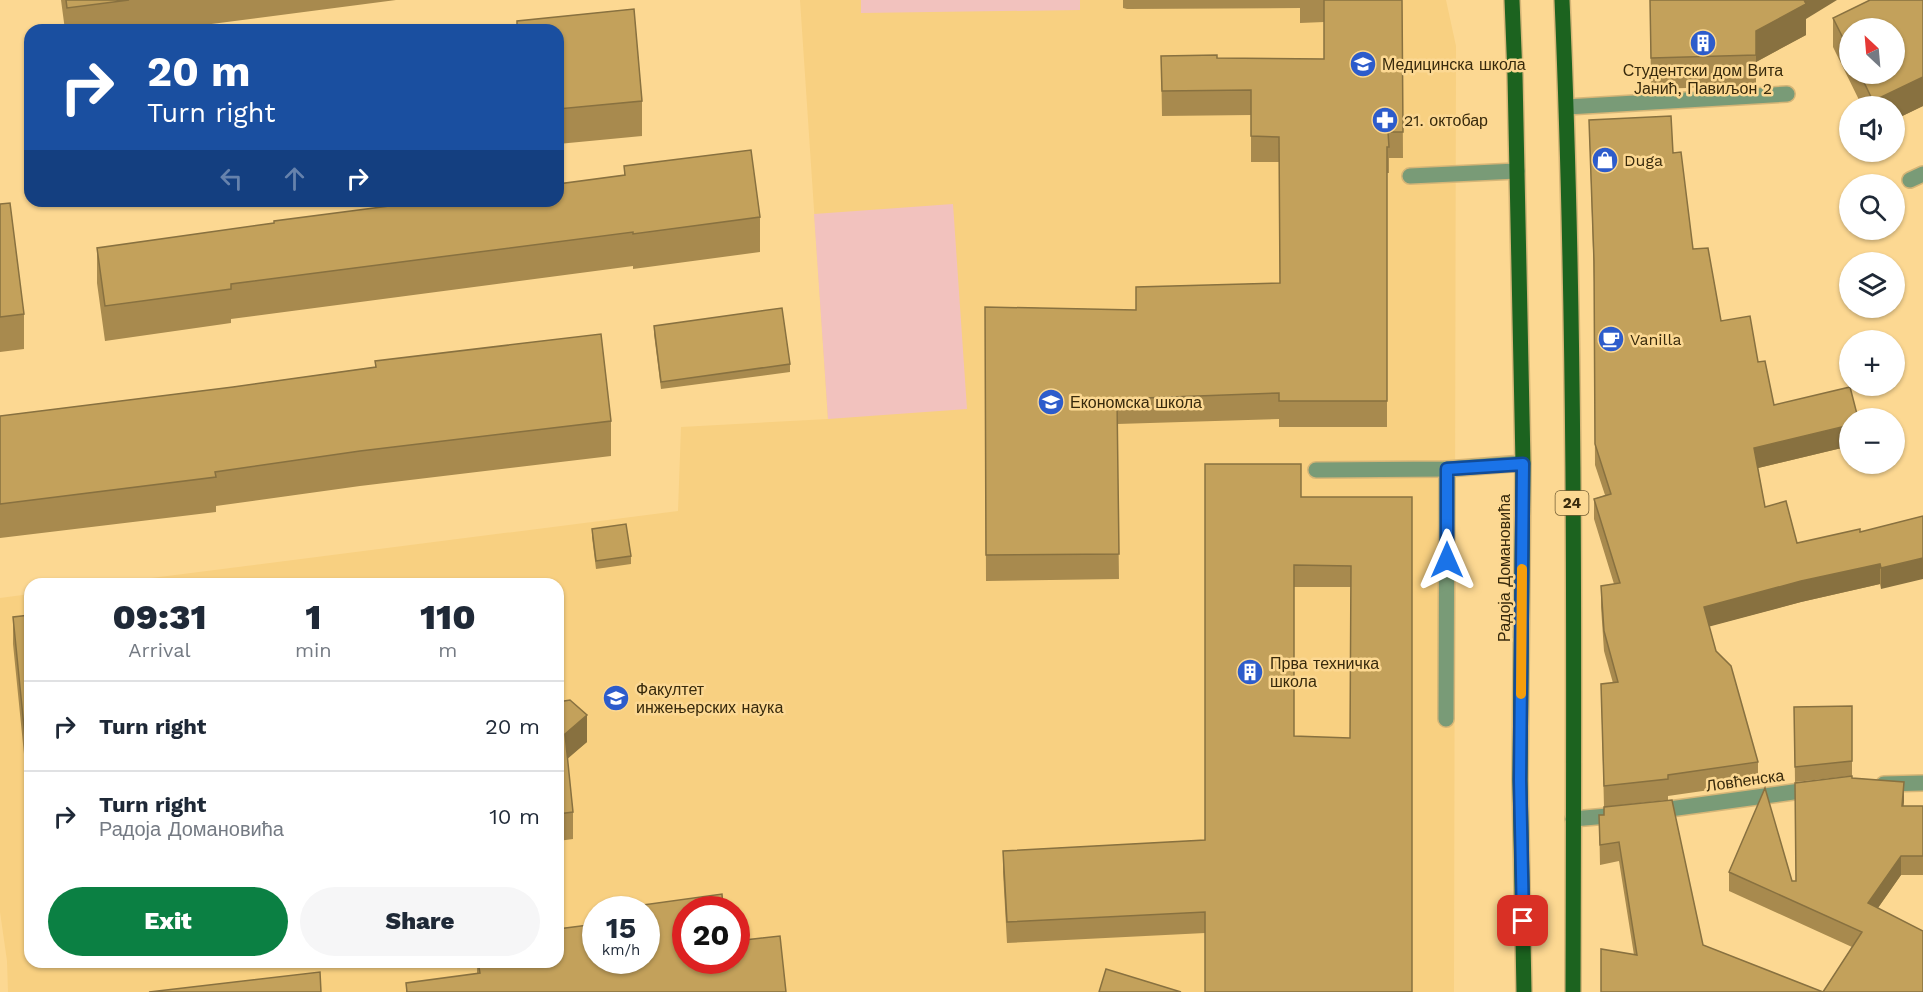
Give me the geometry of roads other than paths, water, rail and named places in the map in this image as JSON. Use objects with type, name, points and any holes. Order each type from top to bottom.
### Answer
[{"type":"main road","name":"Радоја Домановића","points":[[1512,0],[1523,464],[1520,780],[1524,992]]},
{"type":"main road","name":"24","points":[[1562,0],[1567,107],[1572,420],[1573,992]]},
{"type":"street","points":[[1567,107],[1787,94]]},
{"type":"street","points":[[1410,176],[1517,171]]},
{"type":"street","points":[[1316,470],[1447,469],[1523,464]]},
{"type":"street","points":[[1446,719],[1447,469]]},
{"type":"street","points":[[1870,784],[1923,783]]},
{"type":"street","name":"Ловћенска","points":[[1573,819],[1640,813],[1827,787]]},
{"type":"place","name":"Студентски дом Вита Јанић, Павиљон 2","points":[[1703,43]]},
{"type":"place","name":"Медицинска школа","points":[[1363,64]]},
{"type":"place","name":"21. октобар","points":[[1385,120]]},
{"type":"place","name":"Duga","points":[[1605,160]]},
{"type":"place","name":"Vanilla","points":[[1611,339]]},
{"type":"place","name":"Економска школа","points":[[1051,402]]},
{"type":"place","name":"Прва техничка школа","points":[[1250,672]]},
{"type":"place","name":"Факултет инжењерских наука","points":[[616,698]]}]
